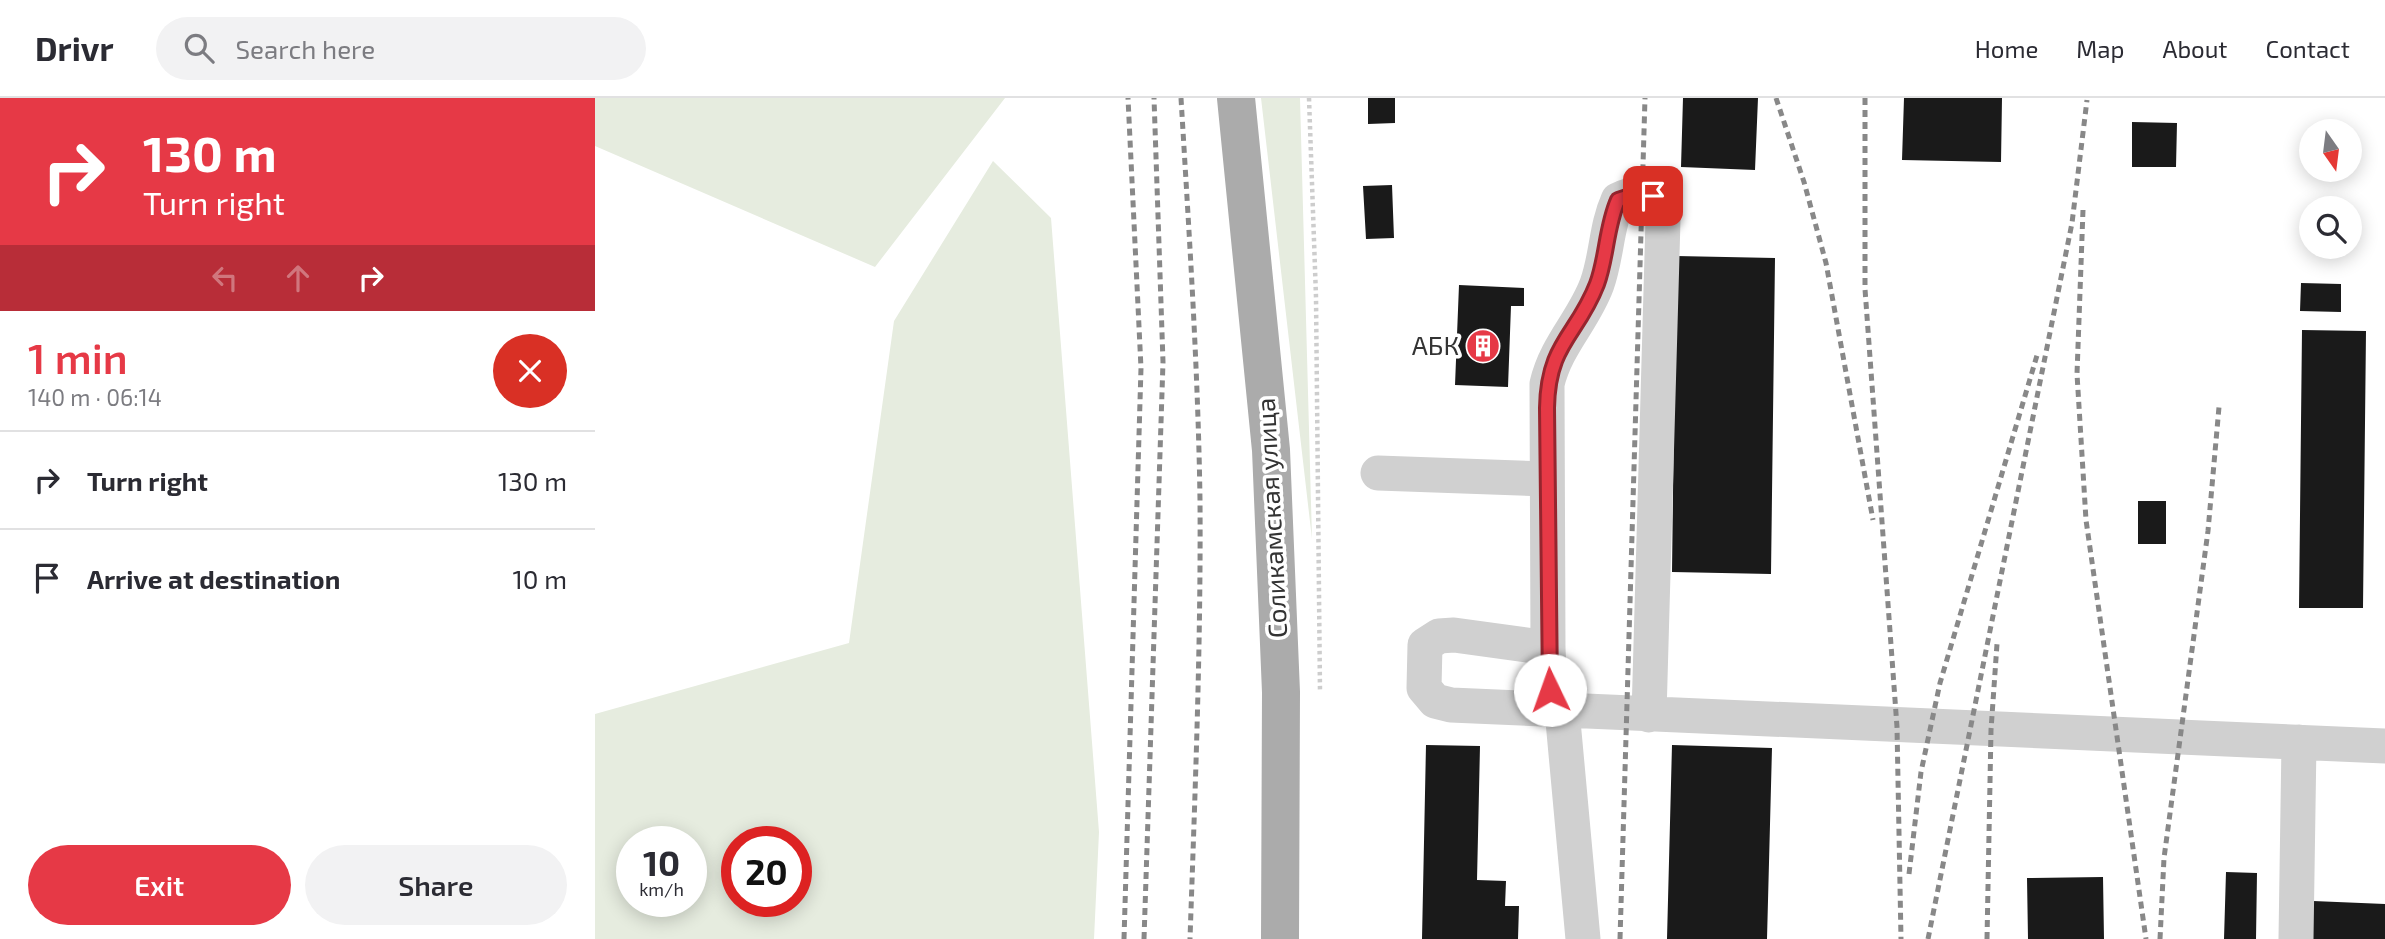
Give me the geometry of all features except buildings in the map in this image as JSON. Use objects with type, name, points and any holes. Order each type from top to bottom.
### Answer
[{"type":"main road","name":"Соликамская улица","points":[[1236,98],[1271,450],[1281,692],[1280,939]]},
{"type":"lane","points":[[1583,939],[1548,648],[1548,384],[1557,352],[1591,298],[1618,200],[1642,192],[1653,196],[1662,205],[1663,220],[1649,715]]},
{"type":"lane","points":[[1378,473],[1547,479]]},
{"type":"lane","points":[[1548,648],[1439,636],[1425,645],[1422,678],[1428,696],[1443,704],[2385,746]]},
{"type":"lane","points":[[2296,939],[2299,742]]},
{"type":"path","points":[[1309,98],[1316,297],[1320,692]]},
{"type":"shaded area","points":[[595,98],[1005,98],[875,267],[595,146]]},
{"type":"shaded area","points":[[1261,98],[1300,98],[1312,539]]},
{"type":"shaded area","points":[[993,161],[1051,218],[1099,832],[1094,939],[595,939],[595,714],[849,643],[894,321]]},
{"type":"railway","points":[[1124,939],[1141,368],[1128,98]]},
{"type":"railway","points":[[1144,939],[1163,362],[1154,98]]},
{"type":"railway","points":[[1181,98],[1195,349],[1200,500],[1199,665],[1190,939]]},
{"type":"railway","points":[[1620,939],[1645,98]]},
{"type":"railway","points":[[1776,98],[1804,182],[1826,263],[1873,520]]},
{"type":"railway","points":[[1865,98],[1865,289],[1897,727],[1901,939]]},
{"type":"railway","points":[[1928,939],[2072,223],[2087,100]]},
{"type":"railway","points":[[2083,210],[2077,374],[2086,520],[2146,939]]},
{"type":"railway","points":[[1909,874],[1921,772],[1940,683],[2038,352]]},
{"type":"railway","points":[[2160,939],[2164,858],[2208,531],[2219,407]]},
{"type":"railway","points":[[1987,939],[1991,730],[1997,644]]},
{"type":"place","name":"АБК","points":[[1483,346]]},
{"type":"route","points":[[1550,690],[1547,408],[1551,368],[1557,352],[1591,298],[1598,281],[1612,214],[1618,200],[1642,192],[1653,196]]}]
